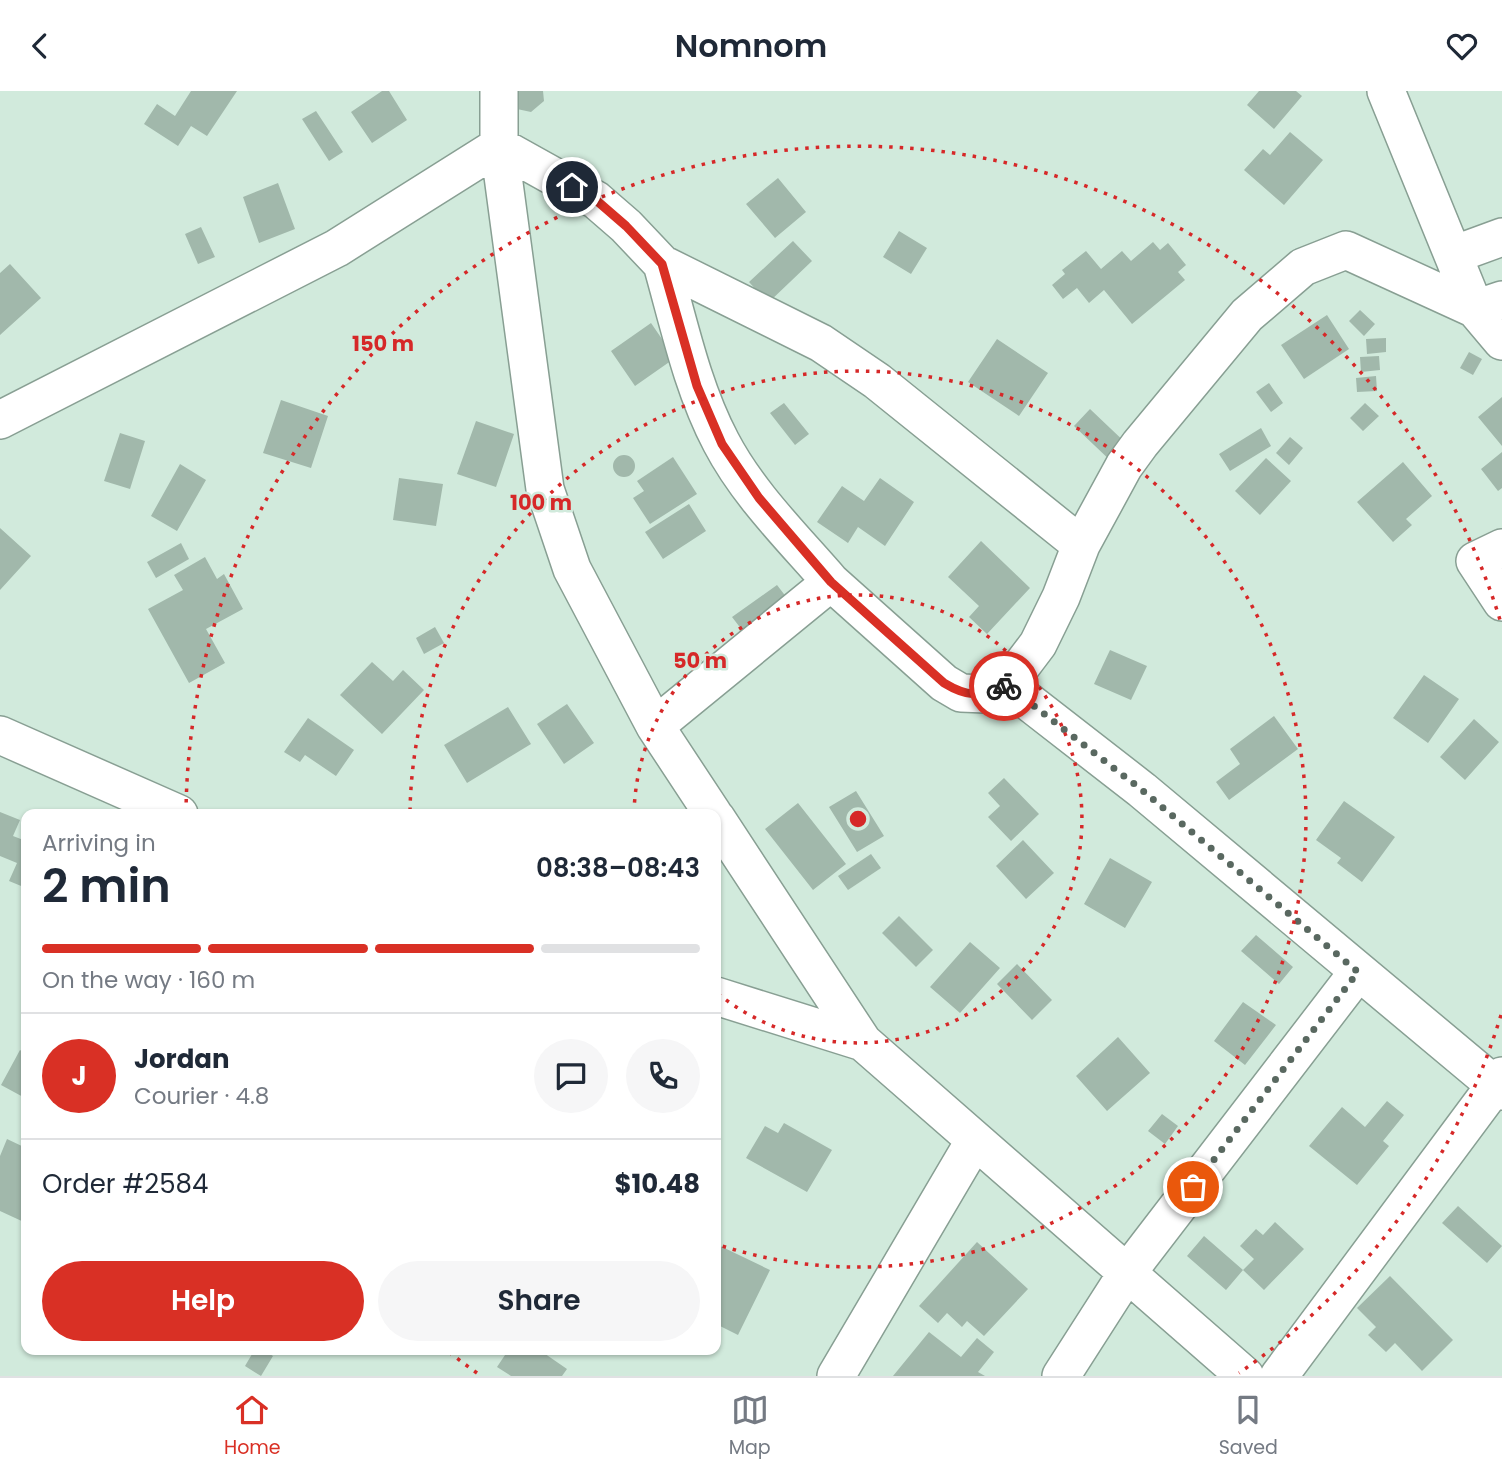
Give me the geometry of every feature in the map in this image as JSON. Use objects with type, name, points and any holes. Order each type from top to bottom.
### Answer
[{"type":"street","points":[[499,91],[499,146],[545,489],[572,569],[655,726],[710,809]]},
{"type":"street","points":[[1357,91],[1407,141]]},
{"type":"street","points":[[1387,91],[1453,255],[1489,305],[1502,341]]},
{"type":"street","points":[[499,146],[596,200],[626,226],[662,264],[832,351],[877,381],[1081,545]]},
{"type":"street","points":[[0,420],[337,248],[499,146]]},
{"type":"street","points":[[1453,255],[1502,237]]},
{"type":"street","points":[[662,264],[697,386],[722,444],[759,498],[831,582],[944,683],[961,693],[986,694],[1007,685],[1038,644],[1061,597],[1081,545],[1124,466],[1247,315],[1303,267],[1346,250],[1489,305]]},
{"type":"street","points":[[1502,548],[1475,561],[1502,601]]},
{"type":"street","points":[[655,726],[831,582]]},
{"type":"street","points":[[1007,685],[1142,790],[1358,972],[1500,1084],[1279,1376]]},
{"type":"street","points":[[0,735],[167,809]]},
{"type":"street","points":[[721,826],[863,1042],[1245,1376]]},
{"type":"street","points":[[1061,1376],[1127,1273],[1358,972]]},
{"type":"street","points":[[721,998],[863,1042]]},
{"type":"street","points":[[836,1376],[975,1140]]},
{"type":"building","points":[[191,91],[237,91],[207,136],[191,126],[178,146],[144,124],[157,104],[175,116]]},
{"type":"building","points":[[382,91],[389,91],[407,120],[372,143],[351,112]]},
{"type":"building","points":[[511,91],[543,91],[544,101],[531,112],[517,109]]},
{"type":"building","points":[[1259,91],[1296,91],[1302,96],[1274,129],[1247,105]]},
{"type":"building","points":[[316,111],[343,152],[329,161],[302,119]]},
{"type":"building","points":[[1290,132],[1323,160],[1284,205],[1244,170],[1263,149],[1270,155]]},
{"type":"building","points":[[778,178],[806,212],[775,238],[746,204]]},
{"type":"building","points":[[278,183],[295,229],[259,243],[243,197]]},
{"type":"building","points":[[201,227],[215,257],[198,264],[185,234]]},
{"type":"building","points":[[899,231],[927,248],[911,274],[883,257]]},
{"type":"building","points":[[793,241],[812,261],[768,303],[749,282]]},
{"type":"building","points":[[1153,242],[1160,250],[1168,243],[1186,265],[1178,272],[1185,280],[1132,324],[1104,290],[1089,303],[1077,288],[1063,299],[1052,285],[1065,274],[1062,270],[1086,251],[1101,269],[1122,251],[1131,261]]},
{"type":"building","points":[[10,264],[41,298],[0,335],[0,273]]},
{"type":"building","points":[[1360,310],[1375,324],[1364,336],[1349,321]]},
{"type":"building","points":[[1327,315],[1349,349],[1304,379],[1281,345]]},
{"type":"building","points":[[651,323],[675,358],[635,386],[611,351]]},
{"type":"building","points":[[1386,338],[1386,352],[1367,354],[1366,339]]},
{"type":"building","points":[[997,339],[1048,373],[1019,416],[968,382]]},
{"type":"building","points":[[1469,352],[1482,359],[1473,375],[1460,368]]},
{"type":"building","points":[[1379,356],[1380,370],[1361,372],[1360,357]]},
{"type":"building","points":[[1376,376],[1377,391],[1357,392],[1356,378]]},
{"type":"building","points":[[1269,383],[1283,403],[1271,412],[1256,392]]},
{"type":"building","points":[[1502,397],[1502,446],[1478,417]]},
{"type":"building","points":[[281,400],[328,416],[311,468],[263,453]]},
{"type":"building","points":[[784,403],[809,434],[795,445],[770,413]]},
{"type":"building","points":[[1365,403],[1379,416],[1363,431],[1350,418]]},
{"type":"building","points":[[1090,409],[1130,447],[1114,464],[1074,426]]},
{"type":"building","points":[[476,421],[514,434],[496,487],[457,474]]},
{"type":"building","points":[[1261,428],[1271,446],[1230,471],[1219,454]]},
{"type":"building","points":[[120,433],[145,441],[130,489],[104,481]]},
{"type":"building","points":[[1290,437],[1303,448],[1289,465],[1276,453]]},
{"type":"building","points":[[1502,452],[1502,488],[1498,491],[1481,469]]},
{"type":"building","points":[[624,455],[632,458],[635,466],[632,474],[624,477],[616,474],[613,466],[616,458]]},
{"type":"building","points":[[673,457],[697,494],[650,524],[633,498],[644,491],[637,481]]},
{"type":"building","points":[[1266,458],[1291,481],[1260,515],[1235,491]]},
{"type":"building","points":[[1403,462],[1432,496],[1406,519],[1412,525],[1393,542],[1357,502]]},
{"type":"building","points":[[180,464],[206,480],[177,531],[151,516]]},
{"type":"building","points":[[399,478],[443,484],[436,526],[393,520]]},
{"type":"building","points":[[880,478],[914,502],[885,546],[858,527],[848,543],[817,522],[842,486],[864,501]]},
{"type":"building","points":[[689,504],[706,531],[663,559],[645,532]]},
{"type":"building","points":[[0,528],[31,556],[0,590]]},
{"type":"building","points":[[981,541],[1030,588],[987,634],[969,617],[979,606],[948,577]]},
{"type":"building","points":[[181,543],[189,559],[156,578],[147,562]]},
{"type":"building","points":[[205,557],[217,579],[224,574],[243,609],[206,629],[225,663],[189,683],[148,609],[183,590],[174,575]]},
{"type":"building","points":[[777,585],[787,598],[742,630],[732,617]]},
{"type":"building","points":[[435,627],[444,643],[424,654],[416,638]]},
{"type":"building","points":[[1110,650],[1147,666],[1131,700],[1094,684]]},
{"type":"building","points":[[372,662],[393,681],[403,670],[424,690],[382,734],[340,695]]},
{"type":"building","points":[[1424,675],[1459,699],[1428,743],[1393,718]]},
{"type":"building","points":[[567,704],[594,743],[564,764],[537,724]]},
{"type":"building","points":[[508,707],[531,744],[467,783],[444,745]]},
{"type":"building","points":[[1274,716],[1298,749],[1229,800],[1216,782],[1240,764],[1230,749]]},
{"type":"building","points":[[308,718],[354,750],[336,776],[305,755],[300,762],[284,752]]},
{"type":"building","points":[[1474,719],[1499,742],[1465,780],[1440,757]]},
{"type":"building","points":[[1004,778],[1039,814],[1011,841],[988,817],[1000,806],[988,793]]},
{"type":"building","points":[[856,791],[884,836],[857,852],[829,807]]},
{"type":"building","points":[[1344,801],[1395,837],[1362,882],[1337,863],[1341,858],[1316,840]]},
{"type":"building","points":[[798,803],[846,864],[813,890],[765,829]]},
{"type":"building","points":[[0,812],[20,820],[13,836],[21,839],[21,886],[9,881],[17,863],[0,856]]},
{"type":"building","points":[[1023,840],[1054,873],[1026,899],[996,866]]},
{"type":"building","points":[[871,854],[881,868],[848,890],[838,876]]},
{"type":"building","points":[[1110,858],[1152,882],[1125,928],[1084,904]]},
{"type":"building","points":[[899,916],[933,950],[916,967],[882,933]]},
{"type":"building","points":[[1256,935],[1293,967],[1279,984],[1241,951]]},
{"type":"building","points":[[970,942],[1000,968],[960,1013],[930,987]]},
{"type":"building","points":[[1017,964],[1052,1000],[1032,1020],[997,984]]},
{"type":"building","points":[[1243,1002],[1276,1025],[1245,1065],[1214,1041]]},
{"type":"building","points":[[1118,1037],[1150,1073],[1107,1111],[1076,1076]]},
{"type":"building","points":[[20,1050],[21,1096],[1,1085]]},
{"type":"building","points":[[1387,1101],[1404,1115],[1383,1141],[1389,1146],[1357,1185],[1309,1146],[1342,1107],[1365,1127]]},
{"type":"building","points":[[1162,1114],[1178,1126],[1165,1144],[1148,1131]]},
{"type":"building","points":[[784,1123],[832,1150],[807,1192],[746,1158],[765,1126],[778,1133]]},
{"type":"building","points":[[7,1139],[21,1146],[21,1221],[0,1211],[0,1156]]},
{"type":"building","points":[[1458,1206],[1502,1246],[1487,1263],[1442,1223]]},
{"type":"building","points":[[1275,1222],[1304,1249],[1264,1290],[1243,1270],[1254,1259],[1240,1246],[1256,1229],[1263,1235]]},
{"type":"building","points":[[1204,1236],[1243,1270],[1226,1290],[1187,1256]]},
{"type":"building","points":[[977,1242],[1028,1289],[984,1336],[967,1321],[962,1327],[947,1313],[938,1323],[919,1306]]},
{"type":"building","points":[[721,1246],[770,1270],[738,1335],[721,1326]]},
{"type":"building","points":[[1390,1276],[1453,1340],[1422,1371],[1395,1343],[1386,1352],[1368,1335],[1376,1327],[1357,1308]]},
{"type":"building","points":[[929,1332],[961,1357],[977,1338],[994,1352],[978,1372],[985,1376],[893,1376]]},
{"type":"building","points":[[251,1355],[273,1356],[261,1376],[245,1366]]},
{"type":"building","points":[[505,1355],[547,1355],[567,1369],[562,1376],[511,1376],[497,1367]]},
{"type":"way so far","points":[[1004,686],[1007,685],[1142,790],[1358,972],[1193,1187]]},
{"type":"route","points":[[572,187],[596,200],[626,226],[662,264],[697,386],[722,444],[759,498],[831,582],[944,683],[961,693],[986,694],[1004,686]]}]
